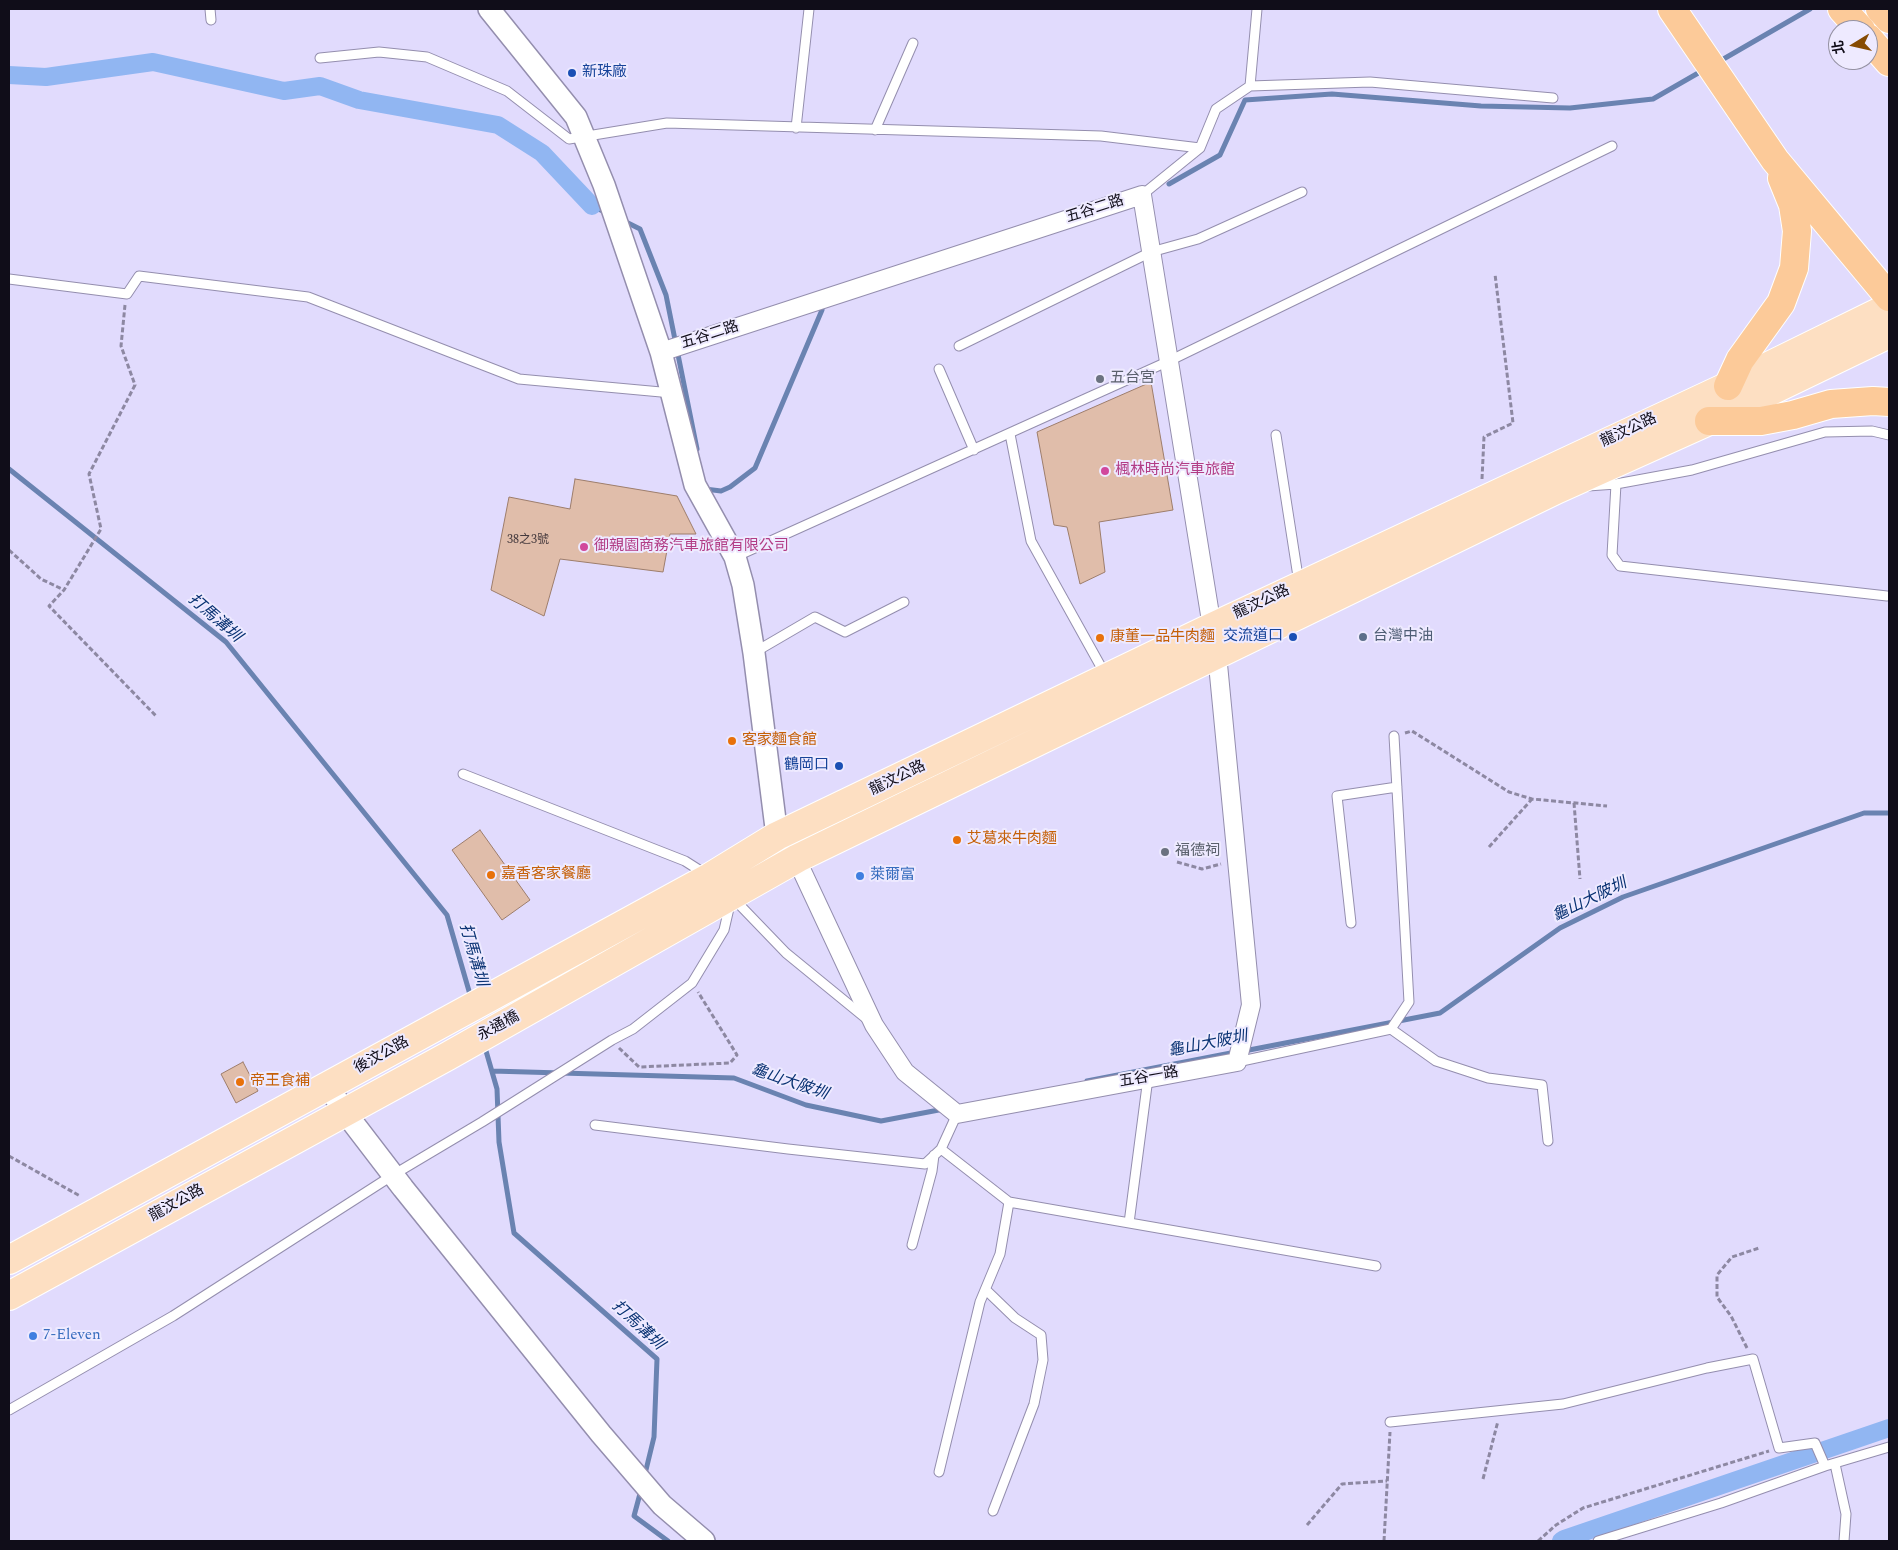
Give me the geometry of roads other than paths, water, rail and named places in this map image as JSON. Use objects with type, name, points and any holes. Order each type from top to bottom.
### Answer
[{"type":"highway","points":[[1672,9],[1775,160],[1889,297]]},
{"type":"highway","points":[[1842,9],[1852,20]]},
{"type":"highway","points":[[1880,9],[1889,19]]},
{"type":"highway","points":[[1878,49],[1889,62]]},
{"type":"highway","points":[[1728,386],[1740,360],[1781,303],[1794,268],[1797,231],[1793,205],[1775,160]]},
{"type":"highway","points":[[1709,421],[1761,421],[1793,415],[1831,404],[1873,401],[1889,402]]},
{"type":"main road","name":"龍汶公路","points":[[550,998],[721,886],[778,836],[1212,627],[1480,500],[1728,386],[1889,307]]},
{"type":"main road","name":"龍汶公路","points":[[537,971],[721,886],[798,858],[1216,654],[1889,334]]},
{"type":"main road","points":[[778,836],[798,858]]},
{"type":"main road","name":"永通橋","points":[[436,1026],[537,971]]},
{"type":"main road","name":"永通橋","points":[[448,1056],[550,998]]},
{"type":"main road","name":"後汶公路","points":[[328,1086],[436,1026]]},
{"type":"main road","name":"後汶公路","points":[[344,1111],[448,1056]]},
{"type":"main road","name":"龍汶公路","points":[[9,1260],[328,1086]]},
{"type":"main road","name":"龍汶公路","points":[[9,1296],[344,1111]]},
{"type":"street","points":[[489,9],[576,117],[604,185],[666,350],[672,394],[695,485],[735,558],[743,585],[754,653],[778,836]]},
{"type":"street","name":"五谷二路","points":[[666,350],[1142,195],[1212,627]]},
{"type":"street","points":[[1216,654],[1251,1005],[1237,1062]]},
{"type":"street","points":[[798,858],[802,871],[874,1025],[905,1072],[957,1114]]},
{"type":"street","name":"五谷一路","points":[[957,1114],[1237,1062]]},
{"type":"street","points":[[328,1086],[344,1111],[393,1175],[601,1434],[662,1505],[704,1541]]},
{"type":"lane","points":[[210,9],[212,20]]},
{"type":"lane","points":[[796,128],[809,9]]},
{"type":"lane","points":[[1250,86],[1257,9]]},
{"type":"lane","points":[[875,130],[913,43]]},
{"type":"lane","points":[[320,58],[379,52],[427,58],[507,91],[569,139],[667,123],[1101,136],[1200,148]]},
{"type":"lane","points":[[1142,195],[1200,148],[1216,109],[1250,86],[1370,82],[1553,98]]},
{"type":"lane","points":[[735,558],[1169,361],[1612,146]]},
{"type":"lane","points":[[959,346],[1151,252],[1198,239],[1302,192]]},
{"type":"lane","points":[[9,279],[126,294],[139,276],[308,297],[519,379],[672,394]]},
{"type":"lane","points":[[939,369],[974,450]]},
{"type":"lane","points":[[1558,490],[1616,484],[1692,470],[1825,432],[1872,431],[1889,434]]},
{"type":"lane","points":[[1010,434],[1031,541],[1107,679]]},
{"type":"lane","points":[[1276,435],[1299,586]]},
{"type":"lane","points":[[1616,484],[1612,555],[1620,566],[1887,596]]},
{"type":"lane","points":[[754,653],[815,617],[845,632],[904,602]]},
{"type":"lane","points":[[1237,1062],[1391,1029],[1409,1002],[1394,736]]},
{"type":"lane","points":[[463,774],[685,861],[721,886],[786,953],[874,1025]]},
{"type":"lane","points":[[1351,923],[1337,796],[1397,787]]},
{"type":"lane","points":[[9,1410],[173,1316],[393,1175],[482,1122],[612,1040],[633,1029],[692,983],[724,930],[721,886]]},
{"type":"lane","points":[[1391,1029],[1436,1061],[1488,1078],[1542,1085],[1548,1141]]},
{"type":"lane","points":[[1129,1223],[1148,1078]]},
{"type":"lane","points":[[912,1245],[937,1152],[957,1114]]},
{"type":"lane","points":[[595,1125],[925,1164],[937,1152]]},
{"type":"lane","points":[[937,1152],[1009,1202],[1376,1266]]},
{"type":"lane","points":[[939,1472],[980,1302],[1000,1254],[1009,1202]]},
{"type":"lane","points":[[986,1290],[1015,1318],[1041,1335],[1043,1360],[1034,1404],[993,1511]]},
{"type":"lane","points":[[1390,1422],[1564,1404],[1707,1368],[1753,1359],[1779,1448],[1815,1443],[1825,1466]]},
{"type":"lane","points":[[1598,1541],[1721,1503],[1825,1466],[1889,1447]]},
{"type":"lane","points":[[1835,1464],[1846,1514],[1844,1541]]},
{"type":"waterway","points":[[1720,61],[1810,9]]},
{"type":"waterway","points":[[9,75],[46,77],[153,62],[284,91],[320,86],[359,100],[498,125],[542,153],[592,206]]},
{"type":"waterway","points":[[1169,184],[1220,155],[1245,100],[1332,94],[1481,106],[1570,108],[1653,99],[1700,72]]},
{"type":"waterway","points":[[592,206],[607,213]]},
{"type":"waterway","points":[[624,221],[640,229],[666,295],[697,449]]},
{"type":"waterway","points":[[705,489],[721,491],[730,487],[755,468],[822,310]]},
{"type":"waterway","name":"打馬溝圳","points":[[9,469],[226,642],[447,915],[471,998]]},
{"type":"waterway","name":"龜山大陂圳","points":[[1244,1051],[1440,1013],[1560,928],[1623,897],[1864,813],[1889,813]]},
{"type":"waterway","name":"打馬溝圳","points":[[484,1044],[497,1089],[499,1142],[514,1233],[657,1359],[654,1437],[645,1474]]},
{"type":"waterway","name":"龜山大陂圳","points":[[1087,1081],[1236,1052]]},
{"type":"waterway","name":"龜山大陂圳","points":[[492,1071],[734,1078],[806,1105],[881,1121],[944,1109]]},
{"type":"waterway","points":[[1561,1541],[1889,1428]]},
{"type":"waterway","name":"打馬溝圳","points":[[641,1490],[634,1516],[668,1541]]},
{"type":"place","name":"新珠廠","points":[[572,73]]},
{"type":"place","name":"五台宮","points":[[1100,379]]},
{"type":"place","name":"楓林時尚汽車旅館","points":[[1105,471]]},
{"type":"place","name":"御親園商務汽車旅館有限公司","points":[[584,547]]},
{"type":"place","name":"交流道口","points":[[1293,637]]},
{"type":"place","name":"台灣中油","points":[[1363,637]]},
{"type":"place","name":"康董一品牛肉麵","points":[[1100,638]]},
{"type":"place","name":"客家麵食館","points":[[732,741]]},
{"type":"place","name":"鶴岡口","points":[[839,766]]},
{"type":"place","name":"艾葛來牛肉麵","points":[[957,840]]},
{"type":"place","name":"福德祠","points":[[1165,852]]},
{"type":"place","name":"嘉香客家餐廳","points":[[491,875]]},
{"type":"place","name":"萊爾富","points":[[860,876]]},
{"type":"place","name":"帝王食補","points":[[240,1082]]},
{"type":"place","name":"7-Eleven","points":[[33,1336]]}]
